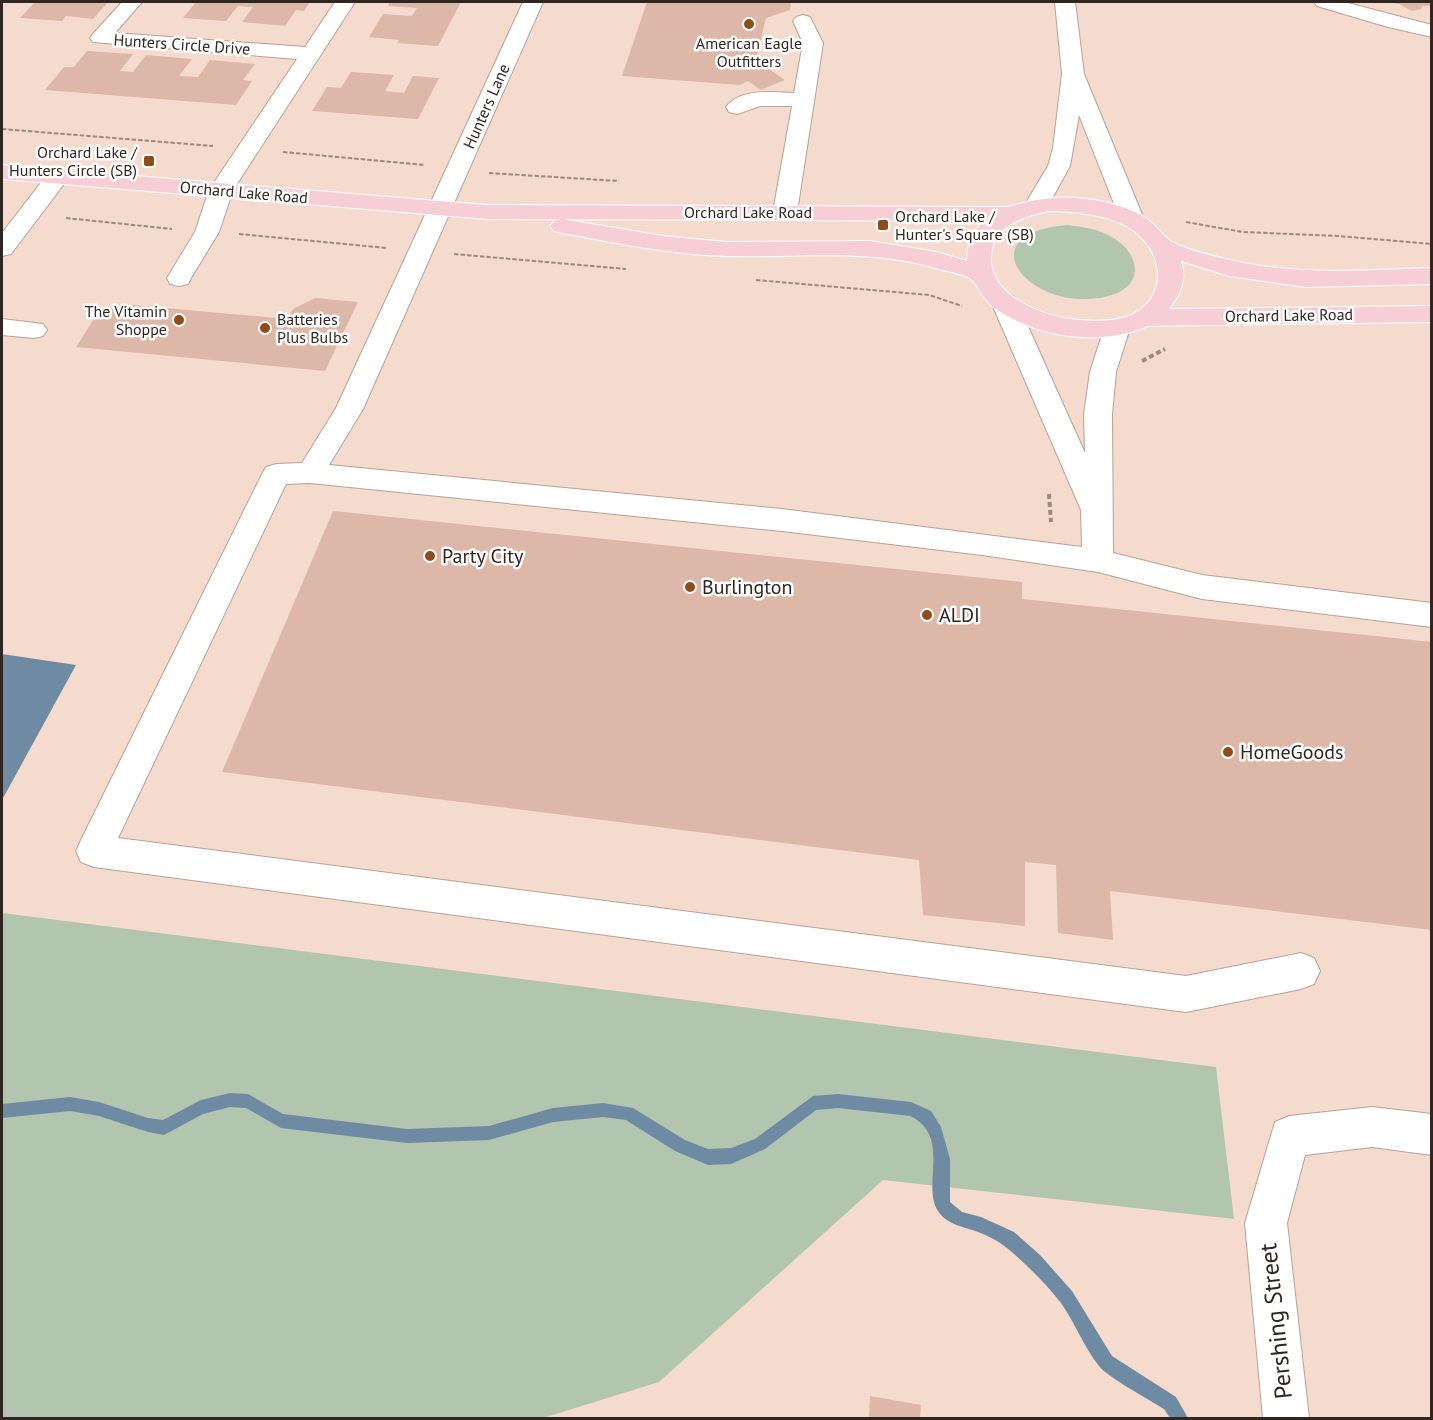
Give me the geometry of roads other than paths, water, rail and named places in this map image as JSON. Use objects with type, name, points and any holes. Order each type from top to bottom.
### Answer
[{"type":"main road","name":"Orchard Lake Road","points":[[2,171],[486,212],[1010,214]]},
{"type":"main road","points":[[1036,206],[1086,207],[1132,219],[1157,238],[1164,248],[1170,263],[1171,284],[1168,294],[1146,318],[1117,328],[1095,330],[1070,327],[1025,315],[1004,302],[992,291],[981,274],[979,247],[983,236],[1010,214],[1036,206]]},
{"type":"main road","name":"Orchard Lake Road","points":[[486,212],[663,243],[726,249],[870,248],[937,260],[981,274]]},
{"type":"main road","name":"Orchard Lake Road","points":[[1164,248],[1229,267],[1305,279],[1431,276]]},
{"type":"main road","name":"Orchard Lake Road","points":[[1146,318],[1431,314]]},
{"type":"street","name":"Hunters Circle Drive","points":[[132,2],[100,38],[312,54]]},
{"type":"street","points":[[179,278],[207,232],[221,190],[345,2]]},
{"type":"street","name":"Hunters Lane","points":[[310,473],[349,409],[533,2]]},
{"type":"street","points":[[1036,206],[1059,166],[1064,148],[1073,74],[1065,2]]},
{"type":"street","points":[[1324,2],[1431,31]]},
{"type":"street","points":[[785,212],[813,43],[803,21]]},
{"type":"street","points":[[1073,74],[1132,219]]},
{"type":"street","points":[[736,107],[761,98],[803,100]]},
{"type":"street","points":[[2,249],[58,176]]},
{"type":"street","points":[[1004,302],[1096,513]]},
{"type":"street","points":[[2,327],[34,330]]},
{"type":"street","points":[[1098,561],[1096,513],[1098,414],[1103,372],[1117,328]]},
{"type":"street","points":[[1301,971],[1186,994],[94,851],[276,474],[310,473],[782,520],[1052,553],[1098,561],[1202,587],[1431,615]]},
{"type":"street","name":"Pershing Street","points":[[1286,1419],[1266,1223],[1289,1136],[1372,1127],[1431,1135]]},
{"type":"water","points":[[2,654],[76,665],[2,800]]},
{"type":"waterway","points":[[2,1111],[70,1104],[99,1109],[164,1128],[201,1107],[230,1100],[248,1101],[281,1121],[407,1136],[489,1133],[553,1115],[603,1110],[628,1113],[680,1146],[708,1157],[731,1156],[760,1144],[813,1103],[838,1101],[911,1109],[926,1116],[934,1127],[942,1159],[941,1197],[944,1207],[958,1218],[981,1225],[1008,1238],[1034,1261],[1066,1297],[1106,1362],[1170,1403],[1180,1418]]},
{"type":"place","name":"American Eagle Outfitters","points":[[749,24]]},
{"type":"place","name":"Orchard Lake / Hunters Circle (SB)","points":[[149,161]]},
{"type":"place","name":"Orchard Lake / Hunter's Square (SB)","points":[[883,225]]},
{"type":"place","name":"The Vitamin Shoppe","points":[[179,320]]},
{"type":"place","name":"Batteries Plus Bulbs","points":[[265,328]]},
{"type":"place","name":"Party City","points":[[430,556]]},
{"type":"place","name":"Burlington","points":[[690,587]]},
{"type":"place","name":"ALDI","points":[[927,615]]},
{"type":"place","name":"HomeGoods","points":[[1228,752]]}]
